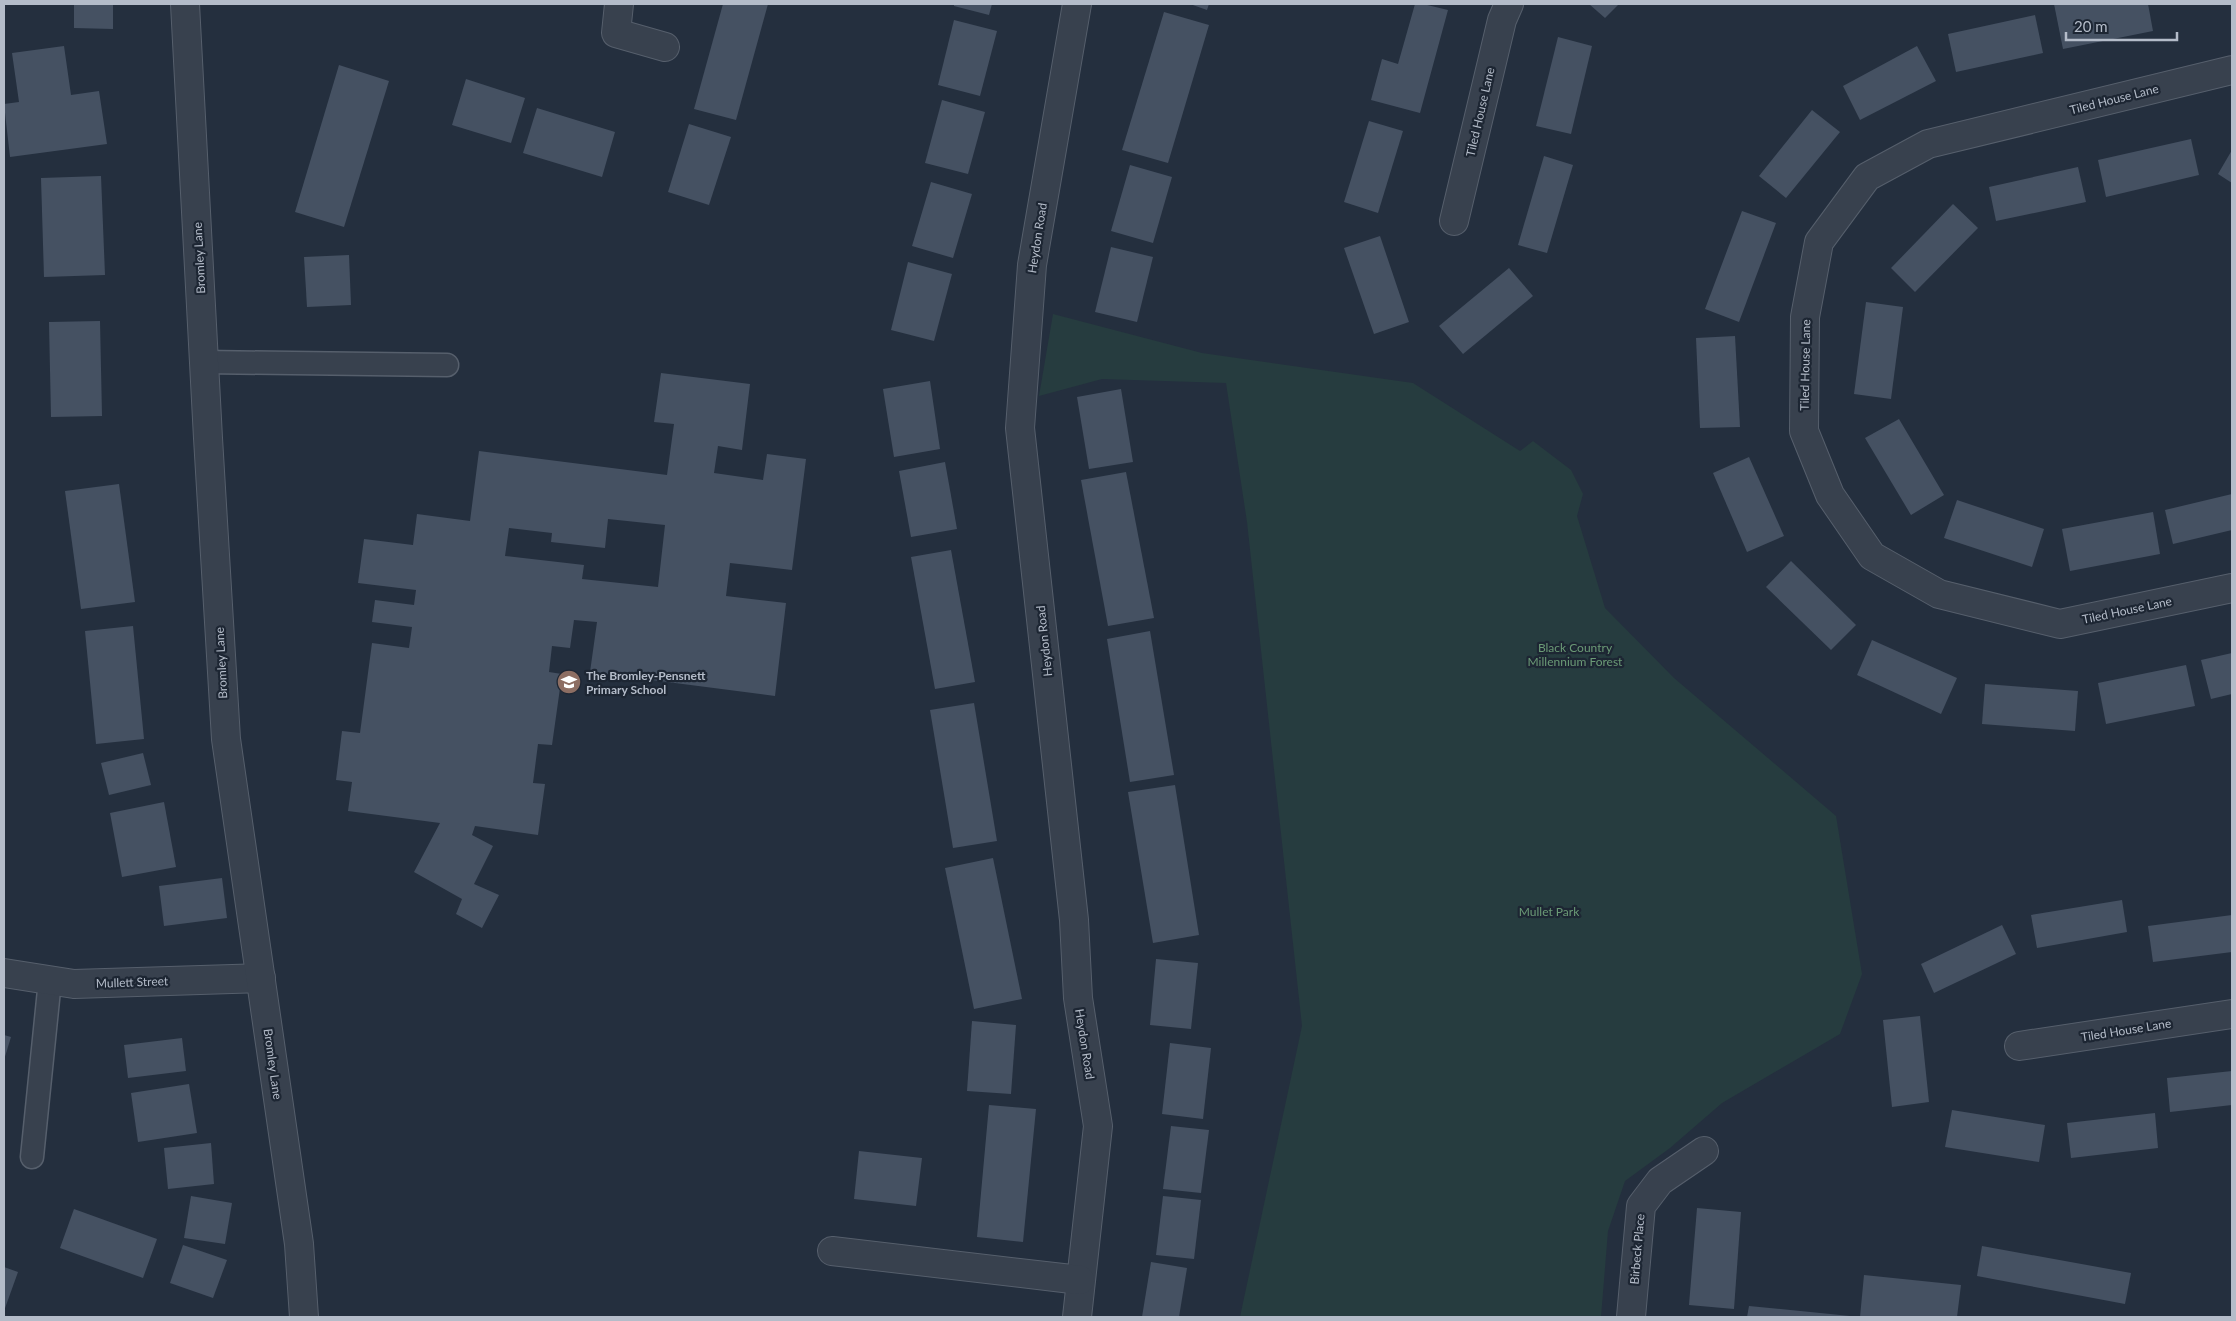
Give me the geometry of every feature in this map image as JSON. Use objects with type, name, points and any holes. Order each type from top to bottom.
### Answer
[{"type":"street","name":"Bromley Lane","points":[[185,4],[226,739],[298,1244],[304,1317]]},
{"type":"street","points":[[619,4],[616,33],[665,47]]},
{"type":"street","name":"Heydon Road","points":[[1078,4],[1032,265],[1020,428],[1073,910],[1078,998],[1098,1126],[1080,1280],[1078,1317]]},
{"type":"street","name":"Tiled House Lane","points":[[1454,221],[1502,20],[1508,4]]},
{"type":"street","name":"Tiled House Lane","points":[[2232,70],[1928,144],[1867,177],[1819,242],[1805,318],[1804,431],[1830,495],[1872,556],[1939,594],[2060,624],[2232,588]]},
{"type":"street","name":"Mullett Street","points":[[4,973],[74,984],[261,978]]},
{"type":"street","name":"Tiled House Lane","points":[[2019,1046],[2232,1014]]},
{"type":"street","name":"Birbeck Place","points":[[1631,1317],[1641,1206],[1660,1181],[1704,1151]]},
{"type":"street","points":[[832,1251],[1080,1280]]},
{"type":"lane","points":[[204,362],[448,365]]},
{"type":"lane","points":[[32,1157],[50,980]]},
{"type":"green space","name":"Mullet Park","points":[[1053,314],[1202,353],[1413,383],[1520,451],[1533,441],[1571,470],[1583,494],[1577,516],[1605,608],[1674,678],[1836,816],[1862,974],[1840,1034],[1722,1103],[1670,1148],[1625,1181],[1608,1231],[1601,1317],[1240,1317],[1302,1026],[1247,522],[1226,383],[1102,379],[1039,396]]},
{"type":"building","points":[[74,4],[113,4],[113,29],[74,28]]},
{"type":"building","points":[[723,4],[768,4],[736,120],[694,109]]},
{"type":"building","points":[[954,4],[992,4],[989,15],[954,6]]},
{"type":"building","points":[[1190,4],[1209,4],[1207,10]]},
{"type":"building","points":[[1415,4],[1448,10],[1420,113],[1371,100],[1382,59],[1398,64]]},
{"type":"building","points":[[1589,4],[1619,4],[1605,18]]},
{"type":"building","points":[[2054,4],[2148,4],[2153,31],[2063,49]]},
{"type":"building","points":[[1164,12],[1209,25],[1168,163],[1122,150]]},
{"type":"building","points":[[2035,15],[2043,53],[1956,72],[1948,34]]},
{"type":"building","points":[[954,20],[997,31],[980,96],[938,85]]},
{"type":"building","points":[[1558,37],[1592,46],[1571,134],[1536,126]]},
{"type":"building","points":[[64,46],[71,95],[99,91],[107,144],[10,157],[4,104],[19,102],[12,53]]},
{"type":"building","points":[[1917,46],[1936,81],[1860,120],[1843,86]]},
{"type":"building","points":[[339,65],[389,81],[344,227],[295,212]]},
{"type":"building","points":[[466,79],[525,98],[511,143],[452,125]]},
{"type":"building","points":[[942,100],[985,112],[968,174],[925,163]]},
{"type":"building","points":[[537,108],[615,132],[602,177],[523,153]]},
{"type":"building","points":[[1812,110],[1840,132],[1786,198],[1759,176]]},
{"type":"building","points":[[1369,121],[1403,131],[1378,213],[1344,202]]},
{"type":"building","points":[[689,124],[731,137],[709,205],[668,192]]},
{"type":"building","points":[[2191,139],[2199,175],[2106,197],[2098,160]]},
{"type":"building","points":[[2232,150],[2232,183],[2218,174]]},
{"type":"building","points":[[1544,156],[1573,165],[1547,253],[1518,245]]},
{"type":"building","points":[[1130,165],[1172,177],[1153,243],[1111,231]]},
{"type":"building","points":[[2078,167],[2086,202],[1996,221],[1989,187]]},
{"type":"building","points":[[101,176],[105,275],[44,277],[41,178]]},
{"type":"building","points":[[931,182],[972,194],[953,258],[912,246]]},
{"type":"building","points":[[1953,204],[1978,228],[1915,292],[1891,268]]},
{"type":"building","points":[[1742,211],[1776,223],[1739,322],[1705,309]]},
{"type":"building","points":[[1380,236],[1409,322],[1374,334],[1344,248]]},
{"type":"building","points":[[1111,247],[1153,257],[1137,322],[1095,312]]},
{"type":"building","points":[[349,255],[351,305],[307,307],[304,257]]},
{"type":"building","points":[[908,262],[952,274],[934,341],[891,330]]},
{"type":"building","points":[[1509,268],[1533,296],[1463,354],[1439,326]]},
{"type":"building","points":[[1866,302],[1903,307],[1891,399],[1854,394]]},
{"type":"building","points":[[100,321],[102,416],[51,417],[49,322]]},
{"type":"building","points":[[1735,336],[1740,427],[1700,428],[1696,338]]},
{"type":"building","points":[[661,373],[750,384],[742,450],[718,446],[714,473],[763,480],[767,454],[806,459],[792,570],[730,563],[726,596],[786,603],[775,696],[590,672],[597,622],[574,620],[570,648],[552,646],[549,672],[562,674],[552,745],[538,744],[533,783],[545,784],[538,835],[475,826],[472,835],[493,846],[474,884],[499,895],[482,928],[456,914],[462,899],[414,872],[440,823],[348,811],[352,782],[336,780],[342,731],[360,733],[372,643],[409,648],[412,627],[372,622],[375,600],[414,605],[416,590],[358,583],[364,539],[413,545],[417,514],[470,521],[479,451],[667,475],[674,424],[654,422]],"holes":[[[608,519],[665,525],[658,587],[582,579],[584,565],[505,556],[509,528],[552,533],[551,542],[605,548]]]},
{"type":"building","points":[[930,381],[940,449],[894,457],[883,389]]},
{"type":"building","points":[[1121,389],[1133,462],[1089,469],[1077,397]]},
{"type":"building","points":[[1899,419],[1944,495],[1911,515],[1865,438]]},
{"type":"building","points":[[1749,457],[1784,536],[1747,552],[1713,473]]},
{"type":"building","points":[[945,462],[957,529],[911,537],[899,471]]},
{"type":"building","points":[[1126,472],[1154,618],[1108,626],[1081,480]]},
{"type":"building","points":[[119,484],[135,602],[81,609],[65,491]]},
{"type":"building","points":[[2232,494],[2232,530],[2173,544],[2165,510]]},
{"type":"building","points":[[1957,500],[2044,529],[2032,567],[1944,538]]},
{"type":"building","points":[[2153,512],[2160,554],[2070,571],[2062,529]]},
{"type":"building","points":[[951,550],[975,682],[935,689],[911,557]]},
{"type":"building","points":[[1791,561],[1856,625],[1831,650],[1766,587]]},
{"type":"building","points":[[133,626],[144,739],[96,744],[85,631]]},
{"type":"building","points":[[1150,631],[1174,775],[1130,782],[1107,639]]},
{"type":"building","points":[[1872,640],[1957,678],[1941,714],[1857,675]]},
{"type":"building","points":[[2232,653],[2232,694],[2211,699],[2201,660]]},
{"type":"building","points":[[2186,665],[2195,706],[2106,724],[2098,683]]},
{"type":"building","points":[[1985,684],[2078,691],[2075,731],[1982,724]]},
{"type":"building","points":[[974,703],[997,841],[953,848],[930,710]]},
{"type":"building","points":[[143,753],[151,785],[109,795],[101,763]]},
{"type":"building","points":[[1175,785],[1199,935],[1153,943],[1128,792]]},
{"type":"building","points":[[164,802],[176,867],[122,877],[110,813]]},
{"type":"building","points":[[993,858],[1022,999],[974,1009],[945,868]]},
{"type":"building","points":[[222,878],[227,918],[164,926],[159,886]]},
{"type":"building","points":[[2122,900],[2127,932],[2037,948],[2031,915]]},
{"type":"building","points":[[2232,915],[2232,952],[2153,962],[2148,926]]},
{"type":"building","points":[[2002,925],[2016,954],[1934,993],[1921,964]]},
{"type":"building","points":[[1156,959],[1198,963],[1191,1029],[1150,1025]]},
{"type":"building","points":[[1920,1016],[1929,1102],[1892,1107],[1883,1020]]},
{"type":"building","points":[[972,1021],[1016,1025],[1011,1094],[967,1091]]},
{"type":"building","points":[[4,1035],[11,1037],[4,1060]]},
{"type":"building","points":[[182,1038],[186,1071],[128,1078],[124,1045]]},
{"type":"building","points":[[1170,1043],[1211,1048],[1203,1119],[1162,1114]]},
{"type":"building","points":[[2232,1071],[2232,1105],[2170,1112],[2167,1078]]},
{"type":"building","points":[[189,1084],[197,1133],[138,1142],[131,1093]]},
{"type":"building","points":[[989,1105],[1036,1109],[1023,1242],[977,1237]]},
{"type":"building","points":[[1952,1110],[2045,1125],[2039,1162],[1945,1147]]},
{"type":"building","points":[[2155,1113],[2158,1148],[2071,1158],[2067,1123]]},
{"type":"building","points":[[1171,1126],[1209,1130],[1201,1193],[1163,1189]]},
{"type":"building","points":[[211,1143],[214,1184],[168,1189],[164,1148]]},
{"type":"building","points":[[859,1151],[922,1158],[916,1206],[854,1199]]},
{"type":"building","points":[[191,1196],[232,1203],[225,1244],[184,1238]]},
{"type":"building","points":[[1163,1196],[1201,1200],[1194,1259],[1156,1255]]},
{"type":"building","points":[[1697,1208],[1741,1212],[1734,1309],[1689,1305]]},
{"type":"building","points":[[74,1209],[157,1239],[143,1278],[60,1248]]},
{"type":"building","points":[[183,1245],[227,1260],[213,1298],[170,1283]]},
{"type":"building","points":[[1982,1246],[2131,1273],[2125,1304],[1977,1276]]},
{"type":"building","points":[[1151,1262],[1187,1268],[1179,1317],[1142,1317]]},
{"type":"building","points":[[4,1267],[18,1272],[4,1311]]},
{"type":"building","points":[[1864,1275],[1961,1285],[1957,1317],[1860,1317]]},
{"type":"building","points":[[1749,1306],[1850,1316],[1850,1317],[1747,1317]]},
{"type":"place","name":"The Bromley-Pensnett Primary School","points":[[569,682]]},
{"type":"park label","name":"Black Country Millennium Forest","points":[[1575,654]]}]
